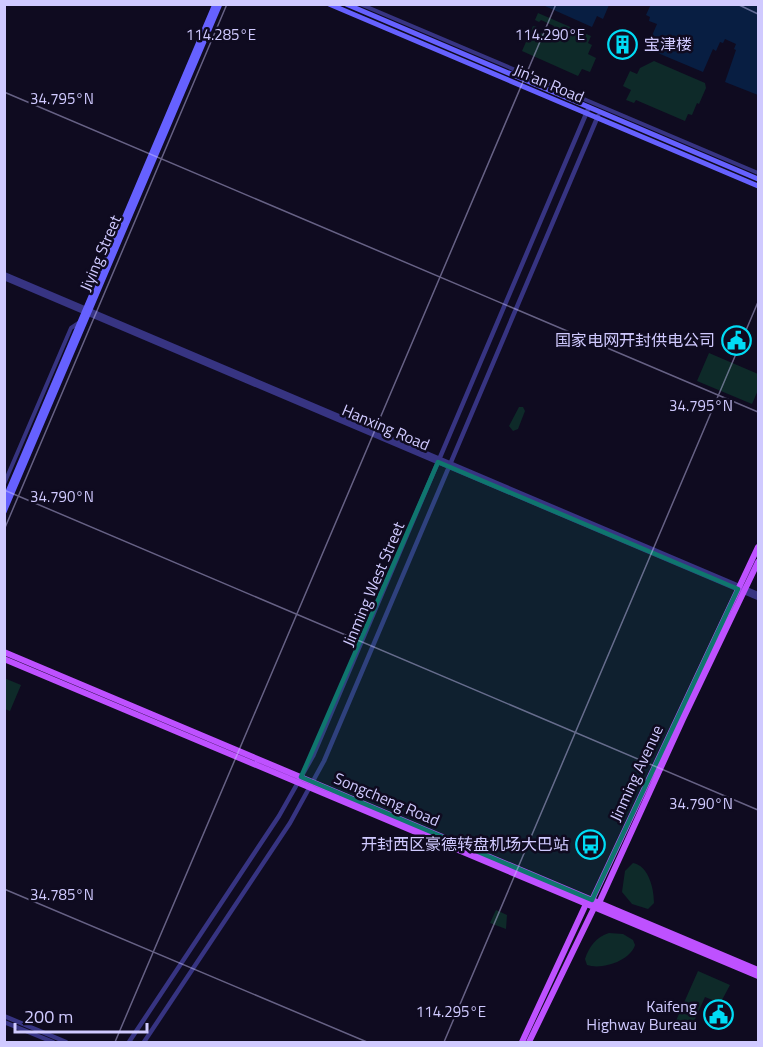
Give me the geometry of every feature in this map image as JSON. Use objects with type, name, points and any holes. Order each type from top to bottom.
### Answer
[{"type":"main road","name":"Jiying Street","points":[[4,512],[215,4]]},
{"type":"main road","name":"Jiying Street","points":[[4,501],[80,321],[87,311],[220,4]]},
{"type":"main road","name":"Jin'an Road","points":[[329,4],[587,110]]},
{"type":"main road","name":"Jin'an Road","points":[[346,4],[759,186]]},
{"type":"main road","name":"Jin'an Road","points":[[598,115],[759,179]]},
{"type":"main road","name":"Jinming Avenue","points":[[529,1042],[742,589],[759,547]]},
{"type":"main road","name":"Jinming Avenue","points":[[742,589],[759,562]]},
{"type":"main road","name":"Songcheng Road","points":[[4,652],[299,780]]},
{"type":"main road","name":"Songcheng Road","points":[[4,659],[311,785],[759,976]]},
{"type":"main road","name":"Songcheng Road","points":[[592,904],[759,970]]},
{"type":"main road","name":"Jinming Avenue","points":[[522,1042],[592,904]]},
{"type":"street","points":[[360,4],[759,173]]},
{"type":"street","name":"Jinming West Street","points":[[129,1042],[279,816],[313,756],[587,110]]},
{"type":"street","name":"Jinming West Street","points":[[144,1042],[290,823],[324,761],[598,115]]},
{"type":"street","name":"Hanxing Road","points":[[4,276],[759,596]]},
{"type":"street","points":[[4,484],[71,328],[80,321]]},
{"type":"street","points":[[4,1016],[66,1042]]},
{"type":"street","points":[[4,1022],[53,1042]]},
{"type":"highlighted area","points":[[438,462],[738,589],[592,900],[301,777]]},
{"type":"green space","points":[[538,13],[591,36],[588,43],[592,45],[588,54],[596,58],[590,72],[582,69],[578,76],[522,51],[533,26],[537,27],[536,31],[550,37],[554,26],[541,20],[539,22],[535,20]]},
{"type":"green space","points":[[654,61],[705,83],[706,88],[699,104],[697,103],[692,115],[688,114],[685,121],[636,100],[634,103],[626,100],[631,90],[623,86],[630,71],[637,74],[640,68]]},
{"type":"green space","points":[[709,353],[758,374],[758,390],[752,404],[697,381]]},
{"type":"green space","points":[[519,407],[523,407],[525,411],[518,429],[513,431],[509,426]]},
{"type":"green space","points":[[4,678],[21,685],[10,711],[5,709]]},
{"type":"green space","points":[[633,863],[647,873],[652,885],[654,903],[648,909],[632,904],[622,892],[625,871]]},
{"type":"green space","points":[[496,910],[507,915],[506,929],[490,923]]},
{"type":"green space","points":[[609,933],[623,934],[633,940],[635,945],[632,951],[615,963],[600,966],[587,965],[585,959],[591,947],[600,937]]},
{"type":"green space","points":[[698,971],[730,985],[722,1000],[715,1001],[705,997],[689,1029],[675,1023]]},
{"type":"water","points":[[544,4],[609,5],[603,19],[597,16],[592,27]]},
{"type":"water","points":[[651,4],[758,5],[758,95],[725,82],[736,44],[725,39],[723,43],[720,42],[716,51],[713,49],[703,72],[653,51],[657,41],[651,38],[657,24],[649,21],[650,17],[646,15]]},
{"type":"place","name":"宝津楼","points":[[623,44]]},
{"type":"place","name":"国家电网开封供电公司","points":[[736,340]]},
{"type":"place","name":"开封西区豪德转盘机场大巴站","points":[[590,844]]},
{"type":"place","name":"Kaifeng Highway Bureau","points":[[718,1015]]}]
